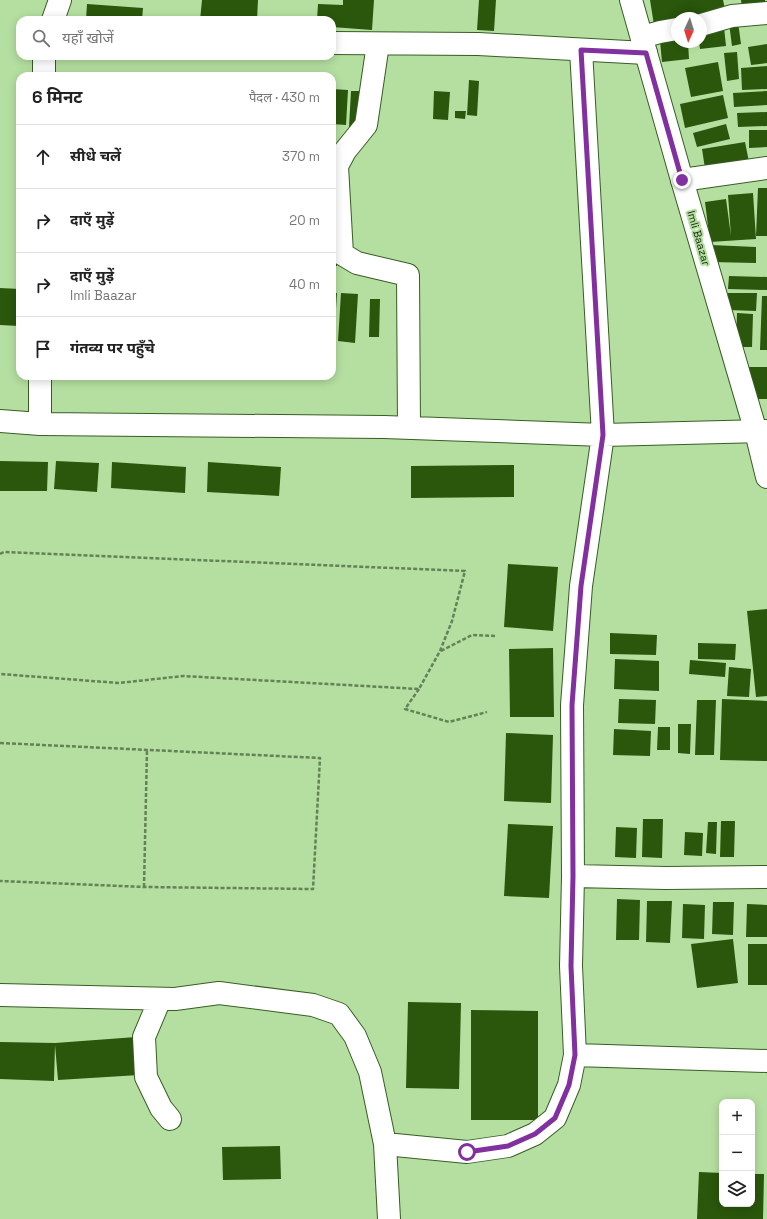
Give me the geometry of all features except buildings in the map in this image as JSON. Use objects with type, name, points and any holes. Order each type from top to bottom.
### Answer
[{"type":"street","points":[[54,16],[60,0]]},
{"type":"street","name":"Imli Baazar","points":[[631,0],[682,180],[761,431],[767,477]]},
{"type":"street","points":[[707,22],[731,8],[767,13]]},
{"type":"street","points":[[336,43],[478,44],[581,50],[644,45],[660,32],[671,30]]},
{"type":"street","points":[[378,44],[366,125],[345,151],[337,166],[342,254],[357,263],[408,276],[409,428]]},
{"type":"street","points":[[385,1144],[467,1152],[508,1146],[535,1134],[555,1118],[569,1085],[575,1055],[571,966],[573,876],[572,705],[581,586],[603,435],[581,50]]},
{"type":"street","points":[[44,60],[44,72]]},
{"type":"street","points":[[682,180],[767,168]]},
{"type":"street","points":[[40,380],[40,424]]},
{"type":"street","points":[[0,421],[40,424],[409,428],[603,435],[761,431]]},
{"type":"street","points":[[573,876],[666,878],[767,877]]},
{"type":"street","points":[[0,996],[175,999],[219,993],[313,1005],[339,1014],[355,1036],[370,1072],[385,1144],[389,1219]]},
{"type":"street","points":[[160,999],[144,1037],[146,1077],[161,1108],[170,1119]]},
{"type":"street","points":[[575,1055],[767,1061]]},
{"type":"path","points":[[0,554],[4,552],[465,571],[452,621],[440,651],[419,689],[405,710],[449,722],[487,712]]},
{"type":"path","points":[[440,651],[472,636],[494,636]]},
{"type":"path","points":[[0,674],[119,683],[183,676],[419,689]]},
{"type":"path","points":[[0,743],[320,758],[313,888],[144,887],[0,881]]},
{"type":"path","points":[[144,887],[147,750]]},
{"type":"route","points":[[467,1152],[508,1146],[535,1134],[555,1118],[569,1085],[575,1055],[571,966],[573,876],[572,705],[581,586],[603,435],[581,50],[646,53],[682,180]]}]
